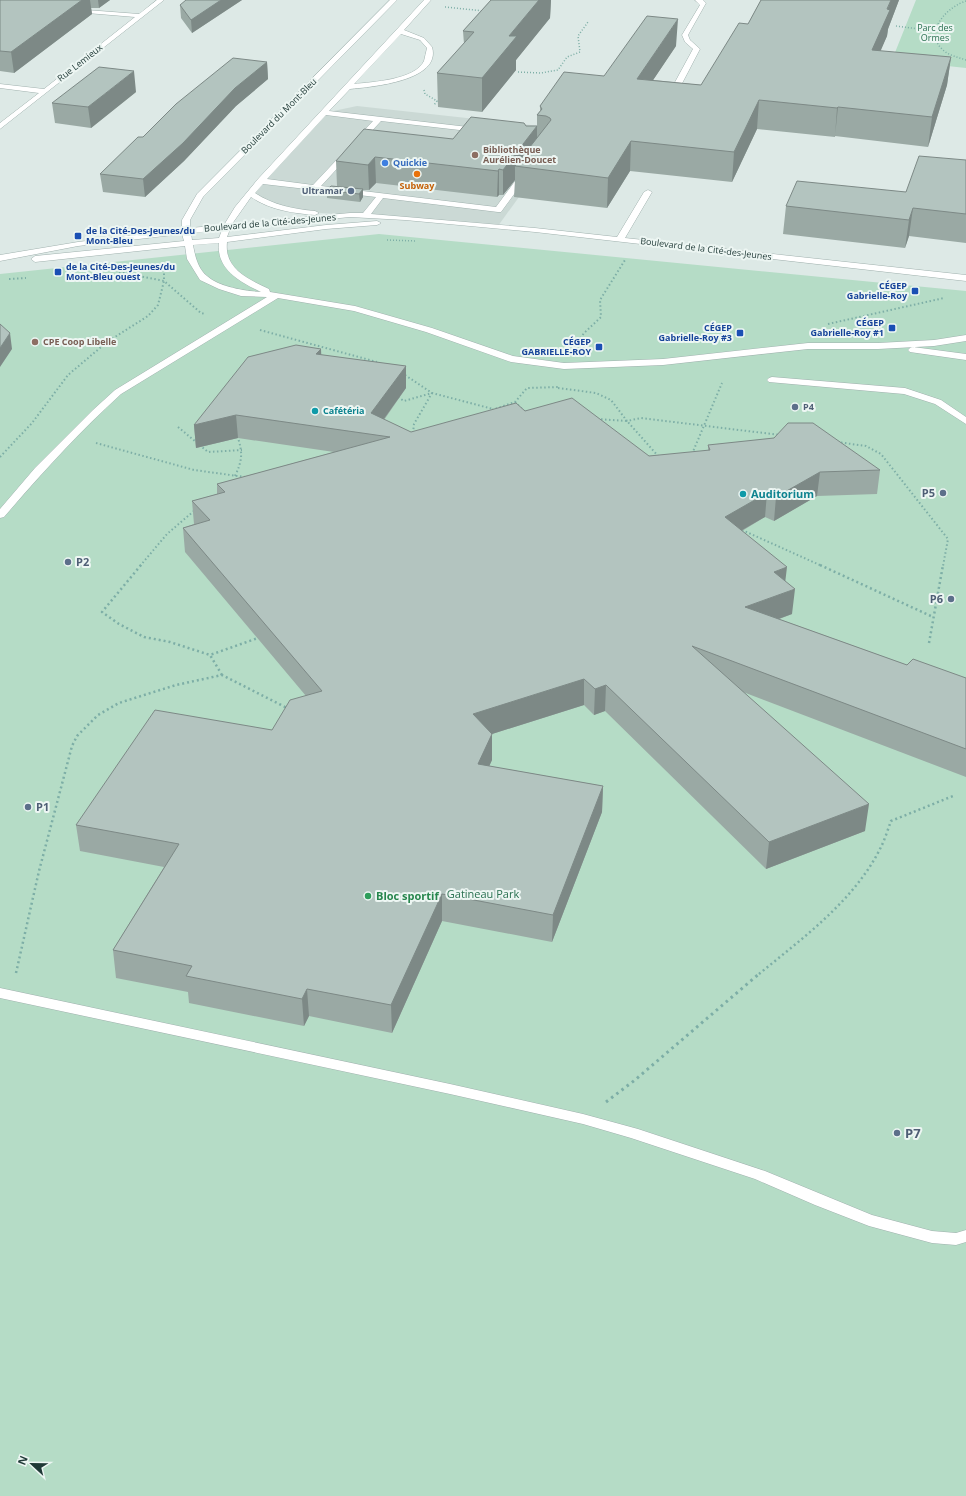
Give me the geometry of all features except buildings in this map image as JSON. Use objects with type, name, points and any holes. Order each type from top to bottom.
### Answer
[{"type":"street","name":"Rue Lemieux","points":[[0,127],[161,0]]},
{"type":"street","name":"Boulevard du Mont-Bleu","points":[[277,295],[244,294],[222,287],[203,278],[191,259],[187,244],[186,220],[200,196],[394,0]]},
{"type":"street","points":[[428,0],[250,193],[226,227],[221,240],[221,255],[226,264],[249,284],[277,295],[355,309],[429,330],[511,359],[564,366],[663,362],[808,346],[878,346],[934,343],[966,338]]},
{"type":"street","points":[[672,95],[697,49],[687,40],[685,35],[703,5],[698,0]]},
{"type":"street","points":[[68,9],[140,16]]},
{"type":"street","points":[[348,87],[387,83],[411,75],[426,63],[430,48],[422,39],[400,31]]},
{"type":"street","points":[[0,86],[45,91]]},
{"type":"street","points":[[324,113],[485,131]]},
{"type":"street","points":[[315,188],[379,119]]},
{"type":"street","points":[[261,181],[498,210],[531,167]]},
{"type":"street","points":[[620,239],[648,192]]},
{"type":"street","points":[[250,193],[271,206],[282,209],[350,215]]},
{"type":"street","points":[[365,216],[381,196]]},
{"type":"street","points":[[464,224],[476,207]]},
{"type":"street","name":"Boulevard de la Cité-des-Jeunes","points":[[0,258],[78,244],[186,231],[350,215],[445,222],[620,239],[966,278]]},
{"type":"street","name":"Boulevard de la Cité-des-Jeunes","points":[[0,261],[187,244],[326,227],[378,223],[445,222]]},
{"type":"street","points":[[0,515],[70,439],[118,392],[277,295]]},
{"type":"street","points":[[878,346],[966,357]]},
{"type":"street","points":[[772,380],[905,391],[938,402],[966,421]]},
{"type":"street","points":[[5,994],[450,1089],[583,1119],[633,1133],[760,1175],[869,1220],[932,1236],[956,1239],[966,1236]]},
{"type":"path","points":[[966,1],[957,3],[946,12],[934,31],[936,40],[944,52],[951,56],[966,60]]},
{"type":"path","points":[[444,7],[487,11]]},
{"type":"path","points":[[518,72],[541,73],[558,70],[567,57],[580,52],[578,36],[588,22]]},
{"type":"path","points":[[896,26],[934,31]]},
{"type":"path","points":[[383,240],[420,241]]},
{"type":"path","points":[[0,457],[32,423],[68,375],[107,342],[154,310],[158,305],[164,282],[164,272],[160,264],[191,259]]},
{"type":"path","points":[[572,350],[584,333],[601,317],[600,300],[625,260],[619,260]]},
{"type":"path","points":[[121,270],[113,271],[164,282],[201,313],[380,363]]},
{"type":"path","points":[[7,279],[29,278]]},
{"type":"path","points":[[827,324],[947,297],[939,296]]},
{"type":"path","points":[[403,374],[432,393],[494,409]]},
{"type":"path","points":[[690,458],[722,383]]},
{"type":"path","points":[[558,388],[560,384]]},
{"type":"path","points":[[488,411],[515,402],[527,388],[558,388],[596,393],[611,400],[627,421],[662,460]]},
{"type":"path","points":[[398,397],[404,401],[432,393]]},
{"type":"path","points":[[412,438],[414,424],[432,393]]},
{"type":"path","points":[[515,402],[525,412],[531,412]]},
{"type":"path","points":[[592,418],[627,421],[641,418],[782,435]]},
{"type":"path","points":[[178,427],[208,452],[242,450]]},
{"type":"path","points":[[235,476],[241,462],[242,450],[238,438]]},
{"type":"path","points":[[70,439],[103,444],[194,470],[250,478]]},
{"type":"path","points":[[836,442],[865,445],[881,454],[948,539],[929,643]]},
{"type":"path","points":[[197,508],[167,534],[102,612],[119,624],[144,637],[170,642],[210,654],[258,638]]},
{"type":"path","points":[[742,530],[933,617]]},
{"type":"path","points":[[210,654],[222,675],[294,710]]},
{"type":"path","points":[[5,994],[72,746],[77,736],[98,716],[119,703],[176,685],[222,675]]},
{"type":"path","points":[[583,1119],[635,1080],[826,917],[866,872],[878,854],[886,836],[890,821],[953,796]]},
{"type":"shaded area","points":[[357,106],[568,129],[498,226],[295,211],[250,193],[324,113]]},
{"type":"green space","name":"Parc des Ormes","points":[[916,0],[966,0],[966,68],[892,60]]},
{"type":"green space","name":"Gatineau Park","points":[[379,234],[966,291],[966,1496],[0,1496],[0,274]]},
{"type":"place","name":"Bibliothèque Aurélien-Doucet","points":[[475,155]]},
{"type":"place","name":"Quickie","points":[[385,163]]},
{"type":"place","name":"Subway","points":[[417,174]]},
{"type":"place","name":"Ultramar","points":[[351,191]]},
{"type":"place","name":"de la Cité-Des-Jeunes/du Mont-Bleu","points":[[78,236]]},
{"type":"place","name":"de la Cité-Des-Jeunes/du Mont-Bleu ouest","points":[[58,272]]},
{"type":"place","name":"CÉGEP Gabrielle-Roy","points":[[915,291]]},
{"type":"place","name":"CÉGEP Gabrielle-Roy #1","points":[[892,328]]},
{"type":"place","name":"CÉGEP Gabrielle-Roy #3","points":[[740,333]]},
{"type":"place","name":"CPE Coop Libelle","points":[[35,342]]},
{"type":"place","name":"CÉGEP GABRIELLE-ROY","points":[[599,347]]},
{"type":"place","name":"P4","points":[[795,407]]},
{"type":"place","name":"Cafétéria","points":[[315,411]]},
{"type":"place","name":"P5","points":[[943,493]]},
{"type":"place","name":"Auditorium","points":[[743,494]]},
{"type":"place","name":"P2","points":[[68,562]]},
{"type":"place","name":"P6","points":[[951,599]]},
{"type":"place","name":"P1","points":[[28,807]]},
{"type":"place","name":"Bloc sportif","points":[[368,896]]},
{"type":"place","name":"P7","points":[[897,1133]]}]
